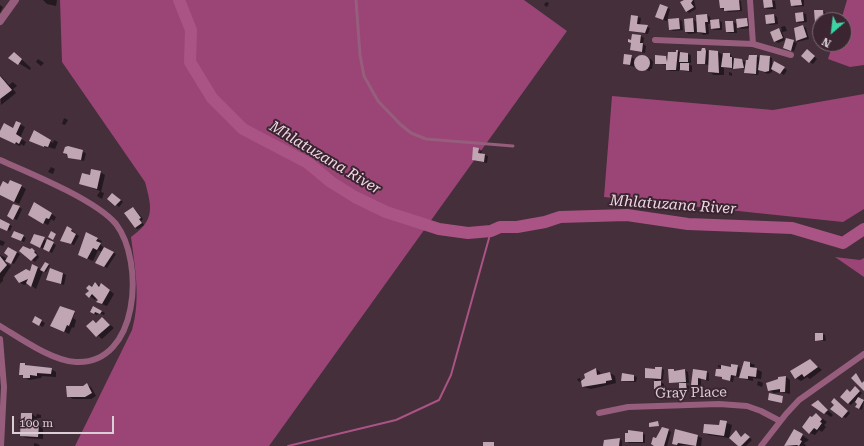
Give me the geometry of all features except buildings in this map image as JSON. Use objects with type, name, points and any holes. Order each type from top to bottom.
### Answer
[{"type":"street","points":[[0,21],[15,0]]},
{"type":"street","points":[[750,0],[753,44]]},
{"type":"street","points":[[655,40],[753,44],[791,55]]},
{"type":"street","points":[[0,160],[87,202],[115,224],[123,236],[129,252],[133,271],[133,284],[132,300],[123,332],[108,353],[96,360],[75,362],[63,359],[50,354],[0,326]]},
{"type":"street","points":[[0,339],[4,386],[1,446]]},
{"type":"street","points":[[761,446],[780,421],[800,400],[864,354]]},
{"type":"street","name":"Gray Place","points":[[599,414],[628,407],[719,404],[747,406],[761,411],[780,421]]},
{"type":"lane","points":[[356,0],[360,55],[364,76],[378,101],[400,124],[412,133],[426,139],[513,146]]},
{"type":"shaded area","points":[[60,0],[524,0],[567,31],[269,446],[75,446],[132,330],[135,318],[137,295],[131,237],[139,231],[148,219],[150,206],[145,182],[62,62]]},
{"type":"shaded area","points":[[847,0],[864,0],[864,65],[850,67],[828,59],[830,52],[852,52],[852,12],[843,12]]},
{"type":"shaded area","points":[[864,94],[864,209],[843,222],[604,197],[612,96],[773,110]]},
{"type":"shaded area","points":[[835,257],[860,260],[864,258],[864,277]]},
{"type":"waterway","name":"Mhlatuzana River","points":[[179,0],[191,30],[190,62],[212,98],[243,129],[308,163],[331,182],[355,197],[386,212],[439,229],[468,233],[491,231],[500,227],[517,227],[545,222],[560,217],[627,215],[688,224],[792,228],[843,243],[864,229]]},
{"type":"waterway","points":[[288,446],[396,420],[439,400],[451,375],[491,231]]}]
